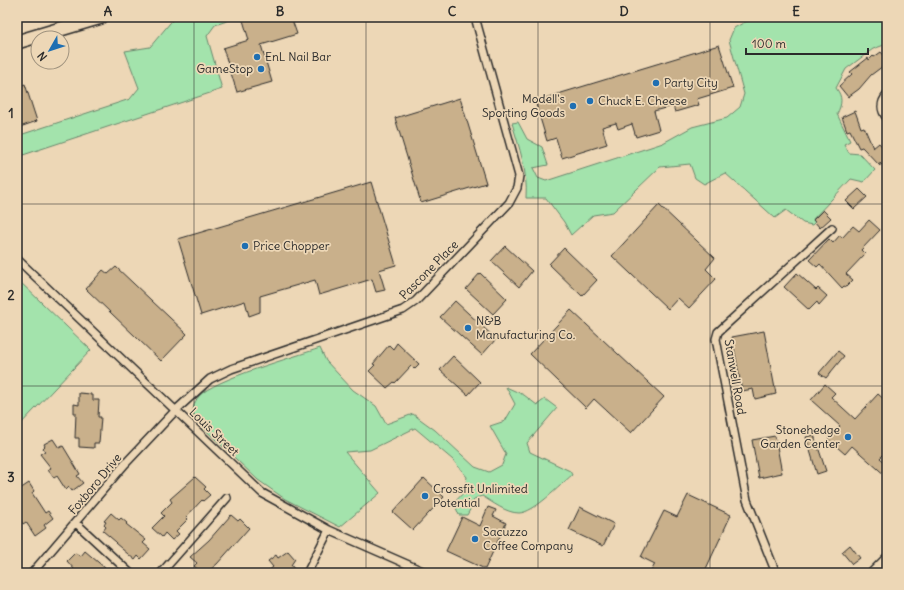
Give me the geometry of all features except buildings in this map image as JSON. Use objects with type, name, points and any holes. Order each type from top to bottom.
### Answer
[{"type":"highway","points":[[17,42],[101,17]]},
{"type":"main road","points":[[873,573],[887,559]]},
{"type":"street","name":"Pascone Place","points":[[176,410],[210,379],[231,369],[403,310],[416,301],[510,203],[517,188],[519,176],[475,17]]},
{"type":"street","points":[[887,95],[882,104],[882,111],[887,118]]},
{"type":"street","name":"Stanwell Road","points":[[776,573],[747,500],[716,339],[718,332],[832,228]]},
{"type":"street","name":"Louis Street","points":[[17,259],[262,493],[329,530],[427,573]]},
{"type":"street","name":"Foxboro Drive","points":[[32,573],[126,464],[176,410]]},
{"type":"street","points":[[161,573],[227,498]]},
{"type":"street","points":[[76,523],[130,573]]},
{"type":"street","points":[[307,573],[329,530]]},
{"type":"green space","points":[[175,17],[239,17],[215,25],[207,36],[222,89],[23,155],[17,161],[17,136],[130,99],[139,88],[125,51],[150,47]]},
{"type":"green space","points":[[762,17],[887,17],[887,44],[873,49],[846,69],[836,88],[840,94],[841,101],[837,114],[850,141],[844,144],[849,153],[860,154],[875,170],[864,182],[851,179],[813,219],[815,222],[812,225],[803,223],[786,210],[775,218],[725,173],[704,184],[695,178],[690,164],[660,167],[613,212],[593,215],[571,235],[564,222],[546,198],[526,198],[526,179],[520,150],[512,123],[518,122],[527,139],[542,147],[548,165],[533,168],[538,178],[546,181],[663,143],[692,127],[727,118],[740,107],[744,94],[729,40],[734,28],[745,22]]},
{"type":"green space","points":[[17,279],[91,350],[17,428]]},
{"type":"green space","points":[[320,348],[326,361],[353,390],[376,406],[386,424],[413,414],[435,430],[475,467],[489,472],[502,465],[506,454],[490,426],[505,421],[515,404],[506,387],[524,395],[537,405],[545,399],[557,408],[527,443],[530,452],[570,471],[572,475],[539,504],[525,512],[514,513],[499,507],[482,496],[474,499],[467,515],[459,515],[454,503],[464,492],[467,477],[453,460],[415,428],[370,450],[345,452],[380,493],[340,527],[285,499],[258,480],[194,419],[193,416],[195,401],[208,389],[237,376]]},
{"type":"place","name":"EnL Nail Bar","points":[[257,57]]},
{"type":"place","name":"GameStop","points":[[261,69]]},
{"type":"place","name":"Party City","points":[[656,83]]},
{"type":"place","name":"Chuck E. Cheese","points":[[590,101]]},
{"type":"place","name":"Modell's Sporting Goods","points":[[573,106]]},
{"type":"place","name":"Price Chopper","points":[[245,246]]},
{"type":"place","name":"N&B Manufacturing Co.","points":[[468,328]]},
{"type":"place","name":"Stonehedge Garden Center","points":[[848,437]]},
{"type":"place","name":"Crossfit Unlimited Potential","points":[[425,496]]},
{"type":"place","name":"Sacuzzo Coffee Company","points":[[475,539]]}]
